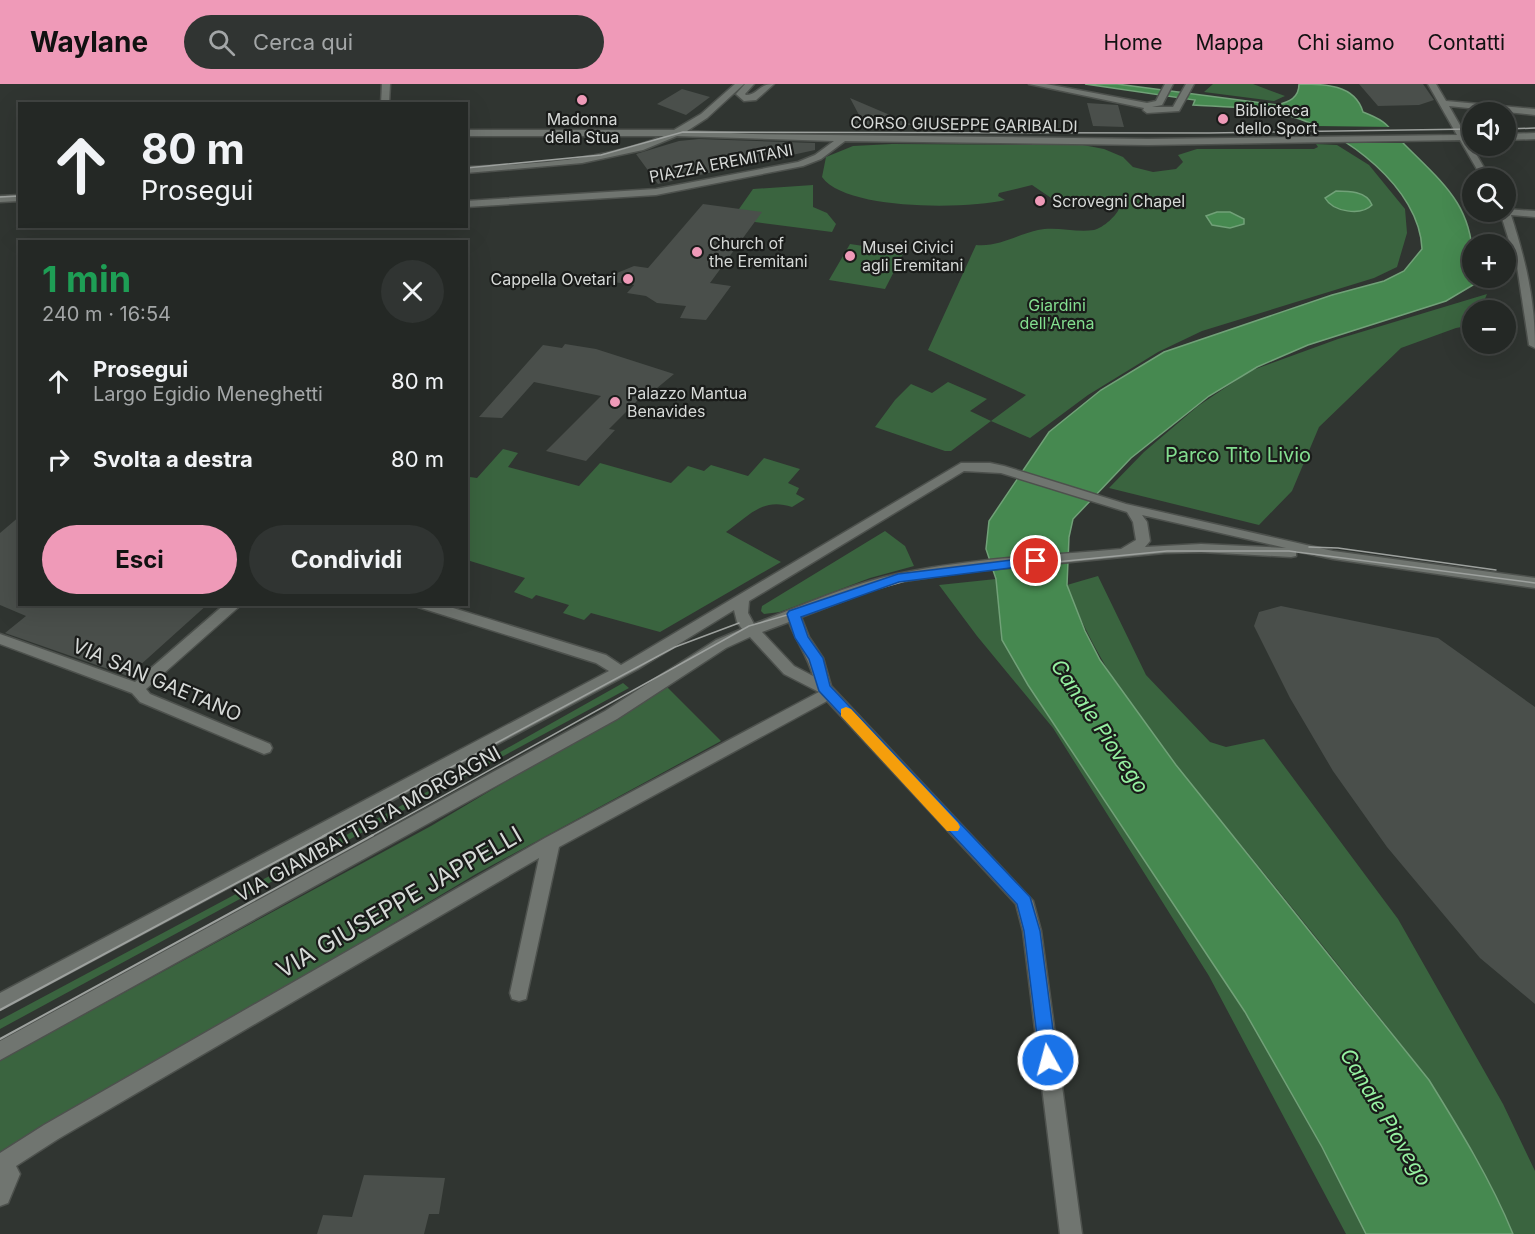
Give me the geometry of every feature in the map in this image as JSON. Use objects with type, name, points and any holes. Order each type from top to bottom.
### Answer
[{"type":"street","points":[[385,102],[386,84]]},
{"type":"street","points":[[468,170],[531,166],[611,155],[676,133],[702,117],[740,84]]},
{"type":"street","points":[[750,84],[741,94],[744,98],[753,98],[770,84]]},
{"type":"street","points":[[1034,84],[1147,106],[1159,103],[1167,86]]},
{"type":"street","points":[[1432,84],[1480,168]]},
{"type":"street","points":[[1115,101],[1148,110],[1168,110],[1180,105],[1189,87]]},
{"type":"street","points":[[1443,103],[1535,112]]},
{"type":"street","name":"CORSO GIUSEPPE GARIBALDI","points":[[468,133],[676,133],[1140,142],[1461,137]]},
{"type":"street","points":[[1516,137],[1535,136]]},
{"type":"street","name":"PIAZZA EREMITANI","points":[[468,204],[597,198],[684,188],[800,164],[818,157],[843,138]]},
{"type":"street","points":[[0,199],[18,198]]},
{"type":"street","points":[[1516,213],[1535,214]]},
{"type":"street","points":[[1508,222],[1522,266],[1535,345]]},
{"type":"street","name":"VIA GIAMBATTISTA MORGAGNI","points":[[0,1002],[620,672],[742,602],[961,467],[990,467],[1005,470],[1127,508]]},
{"type":"street","points":[[1112,554],[1134,549],[1143,541],[1140,522],[1127,508]]},
{"type":"street","points":[[1127,508],[1333,555],[1535,583]]},
{"type":"street","name":"VIA GIAMBATTISTA MORGAGNI","points":[[0,1051],[611,715],[721,644],[880,582],[965,568],[1201,548],[1333,555]]},
{"type":"street","points":[[742,602],[741,613],[752,630],[789,670],[826,690],[919,792],[1024,901],[1032,931],[1071,1234]]},
{"type":"street","points":[[137,690],[233,606]]},
{"type":"street","points":[[429,606],[601,659],[620,672]]},
{"type":"street","points":[[794,614],[801,638],[816,658],[826,690]]},
{"type":"street","name":"VIA SAN GAETANO","points":[[0,639],[137,690],[145,698],[264,748]]},
{"type":"street","name":"VIA GIUSEPPE JAPPELLI","points":[[1,1164],[51,1132],[551,843],[826,690]]},
{"type":"street","points":[[519,993],[551,843]]},
{"type":"street","points":[[0,1196],[9,1174],[1,1164]]},
{"type":"green space","points":[[1213,84],[1253,84],[1285,96],[1274,101],[1204,92]]},
{"type":"green space","name":"Giardini dell'Arena","points":[[892,144],[1083,145],[1104,149],[1123,157],[1133,167],[1153,172],[1176,169],[1183,162],[1178,155],[1197,149],[1314,149],[1318,147],[1316,144],[1337,145],[1369,165],[1405,209],[1407,233],[1397,267],[1374,278],[1202,331],[1158,352],[1088,395],[1030,438],[991,421],[1026,395],[928,350],[976,245],[1000,242],[1045,229],[1094,230],[1110,221],[1120,206],[1090,199],[1057,202],[1032,185],[999,193],[998,196],[1005,200],[987,203],[909,205],[856,196],[835,188],[822,177],[826,157],[853,146]]},
{"type":"green space","points":[[813,185],[813,207],[827,213],[836,224],[832,232],[755,222],[739,209],[753,189]]},
{"type":"green space","points":[[850,244],[904,252],[885,289],[829,280]]},
{"type":"green space","name":"Parco Tito Livio","points":[[1487,294],[1484,300],[1467,300]]},
{"type":"green space","name":"Parco Tito Livio","points":[[1462,302],[1462,327],[1401,348],[1319,427],[1292,491],[1259,525],[1109,488],[1144,452],[1198,406],[1250,371],[1338,339]]},
{"type":"green space","points":[[948,382],[987,399],[970,411],[991,421],[951,451],[945,451],[875,427],[895,400],[911,384],[932,393]]},
{"type":"green space","points":[[503,449],[518,453],[508,467],[579,486],[600,463],[671,483],[688,466],[704,471],[711,465],[748,476],[764,458],[800,469],[788,483],[799,488],[796,494],[805,499],[792,507],[773,504],[757,509],[726,532],[781,562],[660,632],[591,613],[584,620],[563,613],[569,605],[536,595],[532,599],[514,592],[525,578],[468,560],[468,478],[477,478]]},
{"type":"green space","points":[[885,531],[905,546],[914,566],[870,578],[780,612],[764,614],[761,611],[762,606]]},
{"type":"green space","points":[[1098,576],[1146,675],[1210,742],[1226,747],[1264,739],[1398,919],[1503,1104],[1535,1171],[1535,1234],[1513,1234],[1485,1175],[1429,1080],[1170,758],[1122,692],[1082,622],[1067,585]]},
{"type":"green space","points":[[996,579],[999,599],[1028,685],[1245,1012],[1322,1147],[1366,1234],[1346,1234],[1209,976],[1053,728],[977,636],[939,585]]},
{"type":"green space","points":[[623,683],[629,688],[0,1029],[0,1020],[479,764]]},
{"type":"green space","points":[[666,686],[721,741],[476,874],[0,1158],[0,1060],[431,826]]},
{"type":"water","name":"Canale Piovego","points":[[1085,84],[1117,84],[1277,105],[1292,99],[1299,89],[1299,84],[1328,85],[1346,91],[1359,103],[1363,112],[1379,119],[1387,126],[1454,197],[1462,211],[1462,222],[1466,222],[1470,234],[1462,234],[1462,288],[1468,288],[1446,301],[1308,345],[1257,367],[1209,396],[1131,458],[1073,519],[1069,537],[1067,585],[1085,631],[1100,660],[1176,765],[1429,1080],[1485,1175],[1513,1234],[1366,1234],[1322,1147],[1245,1012],[1028,685],[1002,640],[996,579],[986,549],[989,521],[1049,432],[1101,390],[1164,352],[1332,295],[1384,281],[1404,271],[1422,249],[1418,226],[1394,184],[1376,165],[1355,149],[1333,135],[1290,116],[1242,108],[1193,105],[1195,100]]},
{"type":"water","points":[[1336,191],[1362,194],[1370,200],[1372,205],[1361,211],[1347,211],[1334,207],[1325,198]]},
{"type":"water","points":[[1217,212],[1230,212],[1244,219],[1244,224],[1230,228],[1212,225],[1206,216]]},
{"type":"pier","points":[[1315,126],[1394,127],[1406,143],[1339,143]]},
{"type":"building","points":[[1359,84],[1423,84],[1434,100],[1419,105],[1378,106]]},
{"type":"building","points":[[682,89],[710,97],[686,115],[657,104]]},
{"type":"building","points":[[850,98],[913,125],[854,125],[859,115]]},
{"type":"building","points":[[1087,103],[1118,105],[1124,127],[1093,126]]},
{"type":"building","points":[[699,139],[815,143],[815,150],[658,184],[636,154],[679,141]]},
{"type":"building","name":"Church of the Eremitani","points":[[703,204],[762,212],[710,283],[731,286],[706,320],[680,318],[686,306],[657,303],[646,296],[627,293],[634,285],[600,280],[634,266],[648,268]]},
{"type":"building","name":"Palazzo Mantua Benavides","points":[[565,344],[596,349],[674,374],[651,393],[641,397],[609,429],[615,430],[586,461],[546,451],[601,396],[534,382],[502,418],[479,417],[543,345],[562,348]]},
{"type":"building","points":[[18,518],[18,606],[206,606],[128,676],[5,633],[26,616],[0,605],[0,533]]},
{"type":"building","points":[[1281,606],[1438,638],[1535,707],[1535,1004],[1480,958],[1387,847],[1333,771],[1290,698],[1254,626],[1259,612]]},
{"type":"building","points":[[364,1175],[445,1178],[439,1214],[429,1214],[424,1234],[317,1234],[323,1215],[352,1217]]},
{"type":"tram line","points":[[1516,129],[1535,128]]},
{"type":"tram line","points":[[468,168],[601,155],[683,132],[1209,133],[1462,129]]},
{"type":"tram line","points":[[0,197],[18,196]]},
{"type":"tram line","points":[[1309,547],[1338,548],[1496,570]]},
{"type":"tram line","points":[[371,836],[749,626],[926,575],[1167,551],[1289,551],[1535,583]]},
{"type":"tram line","points":[[323,836],[675,647],[739,623]]},
{"type":"tram line","points":[[0,1010],[326,835]]},
{"type":"tram line","points":[[0,1039],[373,835]]},
{"type":"slow traffic","points":[[846,712],[953,827]]},
{"type":"place","name":"Madonna della Stua","points":[[582,100]]},
{"type":"place","name":"Biblioteca dello Sport","points":[[1223,119]]},
{"type":"place","name":"Scrovegni Chapel","points":[[1040,201]]},
{"type":"place","name":"Church of the Eremitani","points":[[697,252]]},
{"type":"place","name":"Musei Civici agli Eremitani","points":[[850,256]]},
{"type":"place","name":"Cappella Ovetari","points":[[628,279]]},
{"type":"place","name":"Palazzo Mantua Benavides","points":[[615,402]]},
{"type":"route","points":[[1036,561],[898,578],[872,585],[794,614],[801,638],[816,658],[824,688],[870,740],[1024,901],[1032,931],[1048,1060]]}]
